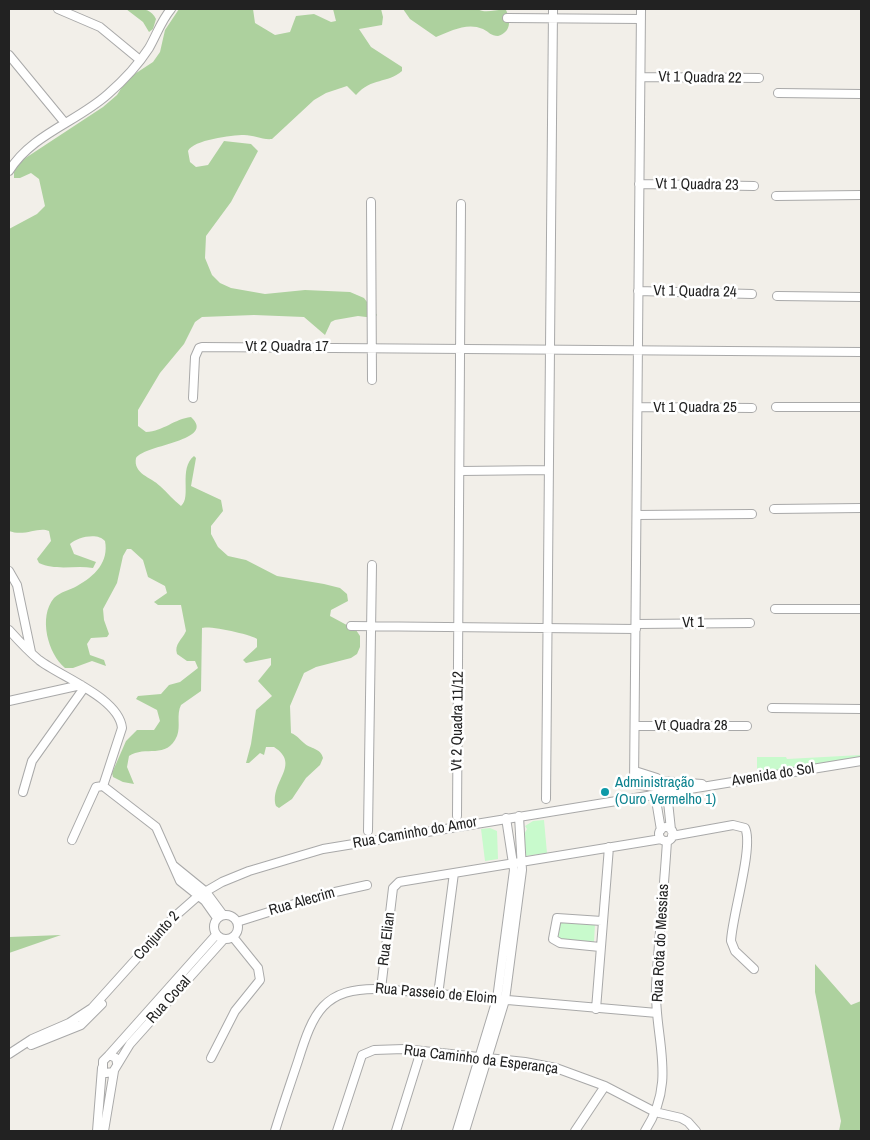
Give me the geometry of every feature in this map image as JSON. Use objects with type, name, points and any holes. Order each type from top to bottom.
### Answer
[{"type":"street","points":[[58,9],[100,27],[140,60]]},
{"type":"street","points":[[9,171],[28,148],[106,96],[140,60],[154,39],[159,25],[172,9]]},
{"type":"street","points":[[546,799],[553,9]]},
{"type":"street","points":[[634,778],[636,726],[641,9]]},
{"type":"street","points":[[507,18],[641,19]]},
{"type":"street","points":[[9,50],[9,55],[65,123]]},
{"type":"street","name":"Vt 1 Quadra 22","points":[[641,77],[759,78]]},
{"type":"street","points":[[778,94],[861,94]]},
{"type":"street","name":"Vt 1 Quadra 23","points":[[639,184],[754,186]]},
{"type":"street","points":[[776,196],[861,195]]},
{"type":"street","points":[[372,202],[372,380]]},
{"type":"street","name":"Vt 2 Quadra 11/12","points":[[457,816],[461,471],[461,204]]},
{"type":"street","name":"Vt 1 Quadra 24","points":[[638,291],[752,294]]},
{"type":"street","points":[[777,296],[861,297]]},
{"type":"street","name":"Vt 2 Quadra 17","points":[[193,398],[195,357],[199,348],[202,347],[861,352]]},
{"type":"street","name":"Vt 1 Quadra 25","points":[[638,407],[752,408]]},
{"type":"street","points":[[776,407],[861,407]]},
{"type":"street","points":[[461,471],[549,470]]},
{"type":"street","points":[[774,509],[861,508]]},
{"type":"street","points":[[637,515],[752,514]]},
{"type":"street","points":[[368,830],[372,565]]},
{"type":"street","points":[[9,571],[17,585],[31,652]]},
{"type":"street","points":[[775,609],[861,610]]},
{"type":"street","name":"Vt 1","points":[[351,626],[548,628],[750,623]]},
{"type":"street","points":[[22,639],[25,626]]},
{"type":"street","points":[[9,630],[22,639],[31,652],[42,662],[99,697],[122,722],[122,728],[103,786]]},
{"type":"street","points":[[9,701],[82,687]]},
{"type":"street","points":[[23,792],[32,761],[82,687]]},
{"type":"street","points":[[772,708],[861,709]]},
{"type":"street","name":"Vt Quadra 28","points":[[636,726],[747,726]]},
{"type":"street","name":"Avenida do Sol","points":[[655,794],[861,761]]},
{"type":"street","points":[[634,778],[716,785]]},
{"type":"street","points":[[634,778],[666,789],[692,788]]},
{"type":"street","points":[[72,840],[96,787],[103,786],[156,827],[180,881],[202,894]]},
{"type":"street","points":[[668,792],[668,836]]},
{"type":"street","points":[[655,794],[661,830],[668,836]]},
{"type":"street","name":"Rua Caminho do Amor","points":[[186,906],[202,894],[242,874],[306,853],[655,794]]},
{"type":"street","points":[[465,1131],[505,1000],[523,861],[519,816]]},
{"type":"street","points":[[457,1131],[497,999],[514,870],[506,818]]},
{"type":"street","points":[[438,994],[454,873],[733,826],[744,828],[747,834],[731,941],[735,951],[754,968]]},
{"type":"street","points":[[508,833],[520,831]]},
{"type":"street","name":"Rua Rota do Messias","points":[[645,1131],[655,1112],[661,1093],[663,1068],[656,988],[668,836]]},
{"type":"street","points":[[596,1009],[609,847]]},
{"type":"street","points":[[174,866],[196,885],[220,916],[233,917],[237,922],[236,932],[233,936]]},
{"type":"street","name":"Rua Elian","points":[[381,989],[393,888],[399,882],[454,873]]},
{"type":"street","name":"Rua Alecrim","points":[[237,922],[326,894],[367,885]]},
{"type":"street","name":"Conjunto 2","points":[[9,1054],[24,1046],[81,1025],[186,906]]},
{"type":"street","points":[[220,916],[213,927],[220,937],[233,936]]},
{"type":"street","points":[[600,947],[560,943],[554,939],[554,932],[556,920],[560,918],[602,921]]},
{"type":"street","points":[[210,1058],[234,1011],[260,980],[258,968],[233,936]]},
{"type":"street","name":"Rua Cocal","points":[[109,1055],[220,937]]},
{"type":"street","name":"Rua Cocal","points":[[104,1131],[116,1067],[130,1044],[220,937]]},
{"type":"street","name":"Rua Passeio de Eloim","points":[[274,1131],[309,1028],[317,1012],[328,1001],[343,994],[363,989],[381,989],[658,1013]]},
{"type":"street","name":"Conjunto 2","points":[[9,1060],[24,1046]]},
{"type":"street","name":"Rua Caminho da Esperança","points":[[337,1131],[351,1085],[364,1053],[381,1049],[480,1057],[556,1068],[605,1086],[655,1112],[681,1118],[688,1122],[696,1131]]},
{"type":"street","points":[[396,1131],[421,1051]]},
{"type":"street","points":[[97,1131],[102,1068],[103,1061],[109,1055],[116,1058],[116,1067],[106,1073],[102,1068]]},
{"type":"street","points":[[575,1131],[605,1086]]},
{"type":"green space","points":[[126,9],[143,9],[150,12],[156,19],[153,29],[149,32],[143,22]]},
{"type":"green space","points":[[179,9],[253,9],[255,23],[275,35],[290,32],[296,16],[314,14],[331,22],[336,21],[333,9],[381,9],[382,25],[359,29],[371,47],[402,67],[402,71],[396,75],[368,85],[356,95],[347,86],[326,93],[314,100],[272,139],[244,135],[222,137],[197,144],[188,151],[190,162],[196,167],[208,165],[224,141],[251,144],[258,151],[231,202],[206,236],[205,258],[212,275],[220,283],[231,288],[265,294],[305,290],[350,292],[364,298],[377,315],[374,318],[358,316],[335,320],[331,322],[325,335],[304,317],[254,315],[202,317],[195,322],[184,344],[160,373],[138,410],[138,426],[146,432],[158,430],[179,420],[191,417],[197,425],[195,432],[188,437],[142,453],[136,458],[137,468],[181,506],[185,496],[187,468],[194,456],[196,458],[191,486],[221,500],[223,511],[211,526],[211,534],[218,547],[228,556],[246,560],[277,576],[340,588],[347,594],[348,601],[331,610],[330,616],[356,630],[360,636],[360,647],[357,654],[351,658],[316,667],[304,673],[290,706],[291,733],[306,745],[318,750],[323,758],[320,765],[306,778],[292,799],[279,808],[276,806],[275,797],[285,767],[285,760],[282,754],[274,747],[266,747],[264,755],[260,753],[249,763],[246,763],[256,710],[272,696],[258,681],[271,665],[271,658],[246,663],[243,660],[257,647],[257,639],[231,631],[202,628],[201,691],[181,705],[178,732],[173,743],[168,748],[162,750],[135,753],[129,756],[127,767],[134,784],[123,782],[113,777],[112,773],[126,741],[137,730],[154,730],[160,721],[157,710],[136,699],[138,696],[161,694],[169,685],[180,682],[198,668],[195,661],[187,661],[177,654],[176,651],[177,645],[186,631],[181,605],[158,605],[154,602],[167,593],[165,586],[148,577],[143,560],[131,549],[127,549],[123,556],[117,583],[103,609],[104,620],[109,634],[107,637],[91,638],[87,644],[90,655],[104,660],[106,666],[92,661],[73,668],[65,668],[54,654],[47,635],[46,625],[49,606],[56,596],[77,586],[95,573],[103,562],[106,549],[105,541],[102,538],[88,536],[77,539],[70,544],[74,554],[96,562],[93,568],[52,567],[39,563],[37,559],[51,541],[49,531],[40,530],[15,533],[9,531],[9,229],[37,214],[45,206],[39,179],[31,173],[20,178],[14,178],[14,172],[18,164],[27,157],[103,107],[117,95],[127,79],[153,62],[160,52],[165,30]]},
{"type":"green space","points":[[403,9],[506,10],[509,26],[505,32],[498,36],[471,26],[459,28],[436,37],[410,19]]},
{"type":"green space","points":[[861,755],[861,758],[757,775],[757,757],[786,757],[787,759]]},
{"type":"green space","points":[[544,820],[547,853],[525,856],[523,836],[527,829],[525,826],[533,821]]},
{"type":"green space","points":[[490,828],[497,831],[498,859],[485,861],[481,829]]},
{"type":"green space","points":[[556,922],[595,924],[594,942],[556,940]]},
{"type":"green space","points":[[61,935],[9,953],[9,937]]},
{"type":"green space","points":[[815,964],[851,1005],[861,1001],[861,1131],[839,1131],[841,1121],[815,992]]},
{"type":"place","name":"Administração (Ouro Vermelho 1)","points":[[605,792]]}]
